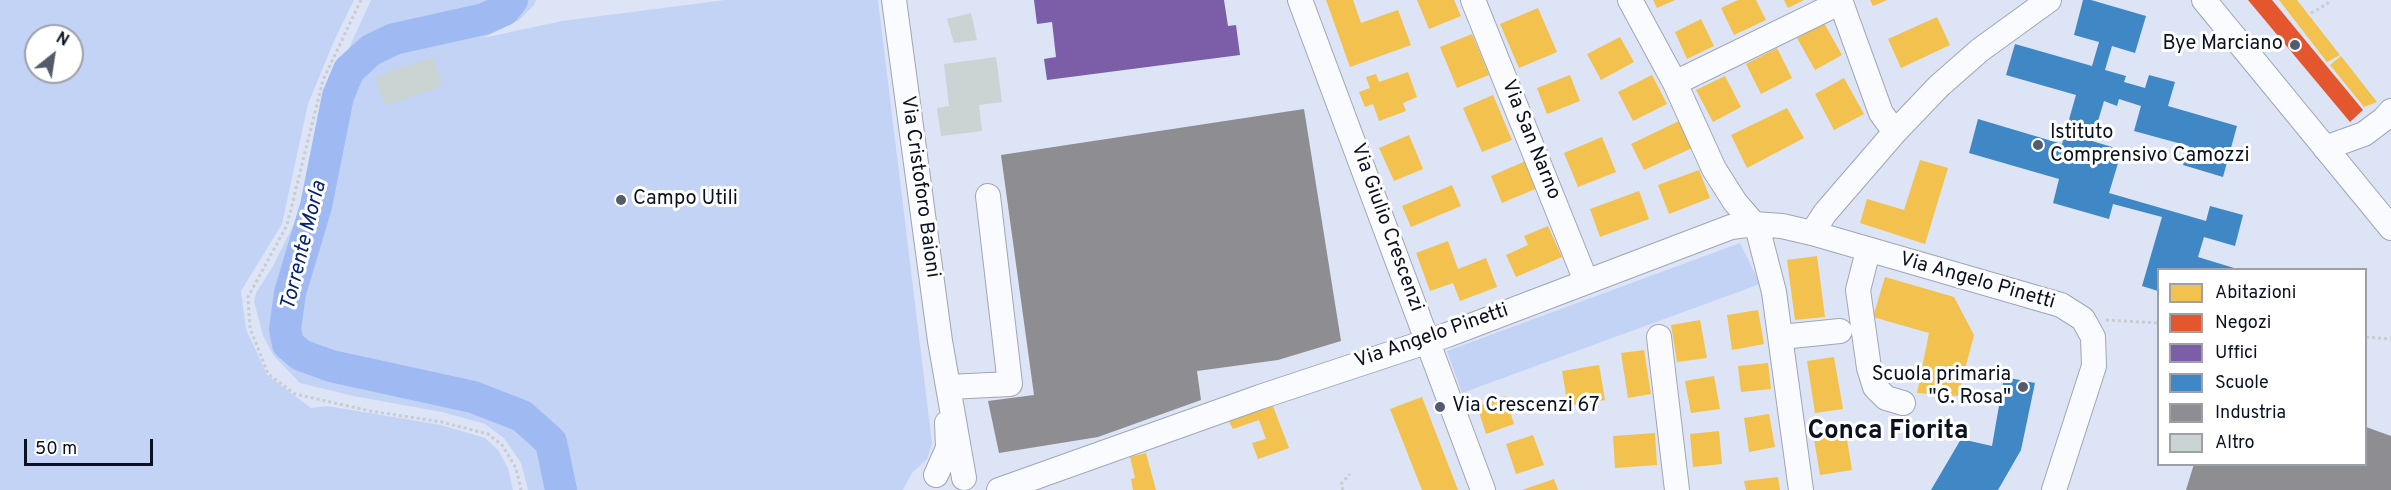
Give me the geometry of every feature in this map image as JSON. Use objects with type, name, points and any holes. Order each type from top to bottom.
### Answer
[{"type":"street","name":"Via Cristoforo Baioni","points":[[894,0],[947,380],[974,486]]},
{"type":"street","name":"Via Giulio Crescenzi","points":[[1300,0],[1483,490]]},
{"type":"street","name":"Via San Narno","points":[[1473,0],[1586,281]]},
{"type":"street","points":[[1630,0],[1675,83],[1714,169],[1759,234],[1774,292],[1801,490]]},
{"type":"street","points":[[2204,0],[2391,228]]},
{"type":"street","points":[[1675,83],[1841,1],[1881,113],[1895,132]]},
{"type":"street","points":[[1812,233],[1825,213],[1895,132],[1939,86],[2040,3]]},
{"type":"street","points":[[2325,148],[2364,134],[2391,111]]},
{"type":"street","points":[[947,380],[1010,384],[988,196]]},
{"type":"street","name":"Via Angelo Pinetti","points":[[999,490],[1260,397],[1428,341],[1731,227],[1754,224],[1782,226],[1812,233],[2061,305],[2083,319]]},
{"type":"street","points":[[1868,251],[1858,290],[1869,368],[1875,387],[1886,398],[1903,403]]},
{"type":"street","points":[[2054,490],[2094,366],[2093,338],[2083,319]]},
{"type":"street","points":[[1781,337],[1840,331]]},
{"type":"street","points":[[1659,337],[1677,490]]},
{"type":"street","name":"Via Cristoforo Baioni","points":[[930,482],[948,448],[947,380]]},
{"type":"street","name":"Via Cristoforo Baioni","points":[[930,482],[945,472],[956,473],[974,486]]},
{"type":"path","points":[[361,0],[323,80],[286,225],[248,297],[250,328],[268,374],[294,394],[370,411],[442,422],[488,434],[502,445],[516,468],[521,490]]},
{"type":"path","points":[[2311,13],[2330,0]]},
{"type":"path","points":[[2083,319],[2157,323]]},
{"type":"path","points":[[2367,337],[2391,339]]},
{"type":"path","points":[[1343,490],[1341,484],[1350,474]]},
{"type":"shaded area","points":[[0,0],[354,0],[308,104],[282,224],[241,291],[246,329],[267,375],[311,408],[327,406],[441,425],[485,438],[498,450],[508,468],[513,490],[0,490]]},
{"type":"shaded area","name":"Campo Utili","points":[[371,0],[536,0],[519,20],[483,38],[562,21],[725,0],[878,0],[932,443],[927,459],[912,473],[903,490],[528,490],[521,463],[504,438],[485,424],[442,412],[353,396],[300,383],[274,356],[263,336],[254,301],[256,293],[273,266],[303,206],[325,111],[349,48]]},
{"type":"shaded area","points":[[1740,243],[1760,284],[1462,393],[1447,351]]},
{"type":"building: Abitazioni","points":[[1326,0],[1353,0],[1361,23],[1398,10],[1411,45],[1350,67]]},
{"type":"building: Abitazioni","points":[[1417,0],[1454,0],[1461,16],[1429,29]]},
{"type":"building: Abitazioni","points":[[1653,0],[1675,0],[1657,8]]},
{"type":"building: Abitazioni","points":[[1738,0],[1756,0],[1766,20],[1734,35],[1721,8]]},
{"type":"building: Abitazioni","points":[[1784,0],[1804,0],[1788,8]]},
{"type":"building: Abitazioni","points":[[1870,0],[1887,0],[1873,6]]},
{"type":"building: Abitazioni","points":[[2279,0],[2297,0],[2340,55],[2327,62]]},
{"type":"building: Abitazioni","points":[[1538,8],[1557,52],[1519,68],[1500,24]]},
{"type":"building: Abitazioni","points":[[1937,17],[1950,45],[1901,68],[1888,39]]},
{"type":"building: Abitazioni","points":[[1701,19],[1714,46],[1687,59],[1675,32]]},
{"type":"building: Abitazioni","points":[[1824,23],[1842,55],[1815,70],[1797,38]]},
{"type":"building: Abitazioni","points":[[1472,34],[1489,75],[1457,88],[1440,47]]},
{"type":"building: Abitazioni","points":[[1620,37],[1634,62],[1601,80],[1587,54]]},
{"type":"building: Abitazioni","points":[[1777,48],[1792,78],[1761,94],[1746,64]]},
{"type":"building: Abitazioni","points":[[2341,56],[2377,102],[2364,107],[2330,65]]},
{"type":"building: Abitazioni","points":[[1408,72],[1417,97],[1403,103],[1406,111],[1379,121],[1373,104],[1365,107],[1359,92],[1370,88],[1366,77],[1376,74],[1379,82]]},
{"type":"building: Abitazioni","points":[[1570,75],[1580,101],[1547,114],[1537,88]]},
{"type":"building: Abitazioni","points":[[1652,75],[1667,104],[1633,121],[1618,92]]},
{"type":"building: Abitazioni","points":[[1725,76],[1741,107],[1713,122],[1696,90]]},
{"type":"building: Abitazioni","points":[[1844,78],[1864,114],[1834,130],[1815,94]]},
{"type":"building: Abitazioni","points":[[1493,95],[1512,140],[1482,152],[1463,108]]},
{"type":"building: Abitazioni","points":[[1787,108],[1804,138],[1747,168],[1731,135]]},
{"type":"building: Abitazioni","points":[[1679,121],[1692,148],[1644,170],[1631,144]]},
{"type":"building: Abitazioni","points":[[1409,135],[1423,169],[1394,181],[1379,148]]},
{"type":"building: Abitazioni","points":[[1602,137],[1616,172],[1578,187],[1564,153]]},
{"type":"building: Abitazioni","points":[[1528,160],[1540,187],[1502,203],[1491,176]]},
{"type":"building: Abitazioni","points":[[1920,160],[1948,168],[1925,244],[1860,223],[1867,199],[1904,210]]},
{"type":"building: Abitazioni","points":[[1699,170],[1710,198],[1669,214],[1658,185]]},
{"type":"building: Abitazioni","points":[[1452,185],[1461,206],[1411,227],[1402,206]]},
{"type":"building: Abitazioni","points":[[1639,191],[1649,219],[1600,237],[1590,209]]},
{"type":"building: Abitazioni","points":[[1548,226],[1562,257],[1516,277],[1506,255],[1528,245],[1524,236]]},
{"type":"building: Abitazioni","points":[[1448,241],[1458,269],[1486,258],[1497,287],[1460,301],[1453,283],[1430,291],[1416,253]]},
{"type":"building: Abitazioni","points":[[1817,256],[1825,317],[1795,320],[1787,260]]},
{"type":"building: Abitazioni","points":[[1885,277],[1954,297],[1974,335],[1958,396],[1917,393],[1929,333],[1873,317]]},
{"type":"building: Abitazioni","points":[[1758,310],[1764,344],[1732,350],[1727,315]]},
{"type":"building: Abitazioni","points":[[1700,320],[1707,358],[1677,362],[1671,325]]},
{"type":"building: Abitazioni","points":[[1644,350],[1651,394],[1628,398],[1621,353]]},
{"type":"building: Abitazioni","points":[[1834,357],[1843,409],[1815,413],[1807,361]]},
{"type":"building: Abitazioni","points":[[1768,363],[1771,389],[1741,392],[1738,366]]},
{"type":"building: Abitazioni","points":[[1599,365],[1605,400],[1568,406],[1562,371]]},
{"type":"building: Abitazioni","points":[[1714,376],[1720,409],[1691,413],[1685,381]]},
{"type":"building: Abitazioni","points":[[1505,396],[1514,424],[1486,434],[1477,406]]},
{"type":"building: Abitazioni","points":[[1422,397],[1458,490],[1422,490],[1390,409]]},
{"type":"building: Abitazioni","points":[[1271,401],[1289,448],[1258,459],[1252,443],[1266,439],[1259,420],[1233,429],[1227,418]]},
{"type":"building: Abitazioni","points":[[1769,414],[1775,447],[1749,452],[1744,418]]},
{"type":"building: Abitazioni","points":[[1719,431],[1722,464],[1693,467],[1690,434]]},
{"type":"building: Abitazioni","points":[[1655,433],[1657,465],[1615,468],[1613,436]]},
{"type":"building: Abitazioni","points":[[1846,433],[1852,470],[1820,475],[1814,439]]},
{"type":"building: Abitazioni","points":[[1533,435],[1544,465],[1516,474],[1506,444]]},
{"type":"building: Abitazioni","points":[[1146,453],[1156,490],[1133,490],[1131,479],[1135,478],[1130,457]]},
{"type":"building: Abitazioni","points":[[1778,477],[1780,490],[1746,490],[1744,481]]},
{"type":"building: Abitazioni","points":[[1554,479],[1558,490],[1522,490]]},
{"type":"building: Negozi","points":[[2248,0],[2272,0],[2363,110],[2350,122]]},
{"type":"building: Uffici","points":[[1034,0],[1224,0],[1228,26],[1236,25],[1240,55],[1047,80],[1044,59],[1056,57],[1052,22],[1037,24]]},
{"type":"building: Scuole","name":"Istituto Comprensivo Camozzi","points":[[2083,0],[2091,0],[2146,16],[2135,53],[2112,46],[2105,70],[2126,76],[2124,82],[2145,88],[2149,75],[2175,82],[2168,106],[2237,126],[2223,177],[2183,165],[2189,146],[2134,131],[2141,106],[2119,99],[2117,106],[2104,101],[2092,141],[2122,150],[2109,193],[2206,221],[2210,206],[2243,215],[2235,246],[2204,237],[2198,257],[2234,268],[2157,268],[2157,291],[2142,286],[2162,217],[2113,204],[2109,219],[2053,203],[2059,179],[1969,153],[1978,119],[2062,144],[2076,95],[2006,75],[2015,44],[2092,66],[2099,42],[2074,35]]},
{"type":"building: Scuole","points":[[2004,377],[2035,383],[2021,450],[1998,490],[1931,490],[1961,439],[1992,446]]},
{"type":"building: Industria","points":[[1304,109],[1341,341],[1278,360],[1197,371],[1201,400],[1098,437],[999,453],[988,401],[1034,395],[1001,155]]},
{"type":"building: Industria","points":[[2367,427],[2391,436],[2391,490],[2186,490],[2193,466],[2367,466]]},
{"type":"building: Altro","points":[[971,13],[977,40],[954,43],[947,19]]},
{"type":"building: Altro","points":[[433,57],[443,86],[385,106],[375,77]]},
{"type":"building: Altro","points":[[996,57],[1002,102],[979,105],[982,131],[941,136],[937,108],[949,106],[944,64]]},
{"type":"waterway","name":"Torrente Morla","points":[[512,0],[504,10],[484,19],[394,39],[371,50],[349,70],[338,96],[316,206],[290,293],[285,329],[288,344],[301,355],[331,366],[473,397],[522,416],[551,442],[561,490]]},
{"type":"place","name":"Bye Marciano","points":[[2295,45]]},
{"type":"place","name":"Istituto Comprensivo Camozzi","points":[[2038,145]]},
{"type":"place","name":"Campo Utili","points":[[621,200]]},
{"type":"place","name":"Scuola primaria \"G. Rosa\"","points":[[2023,387]]},
{"type":"place","name":"Via Crescenzi 67","points":[[1440,407]]},
{"type":"district","name":"Conca Fiorita","points":[[1888,433]]}]
